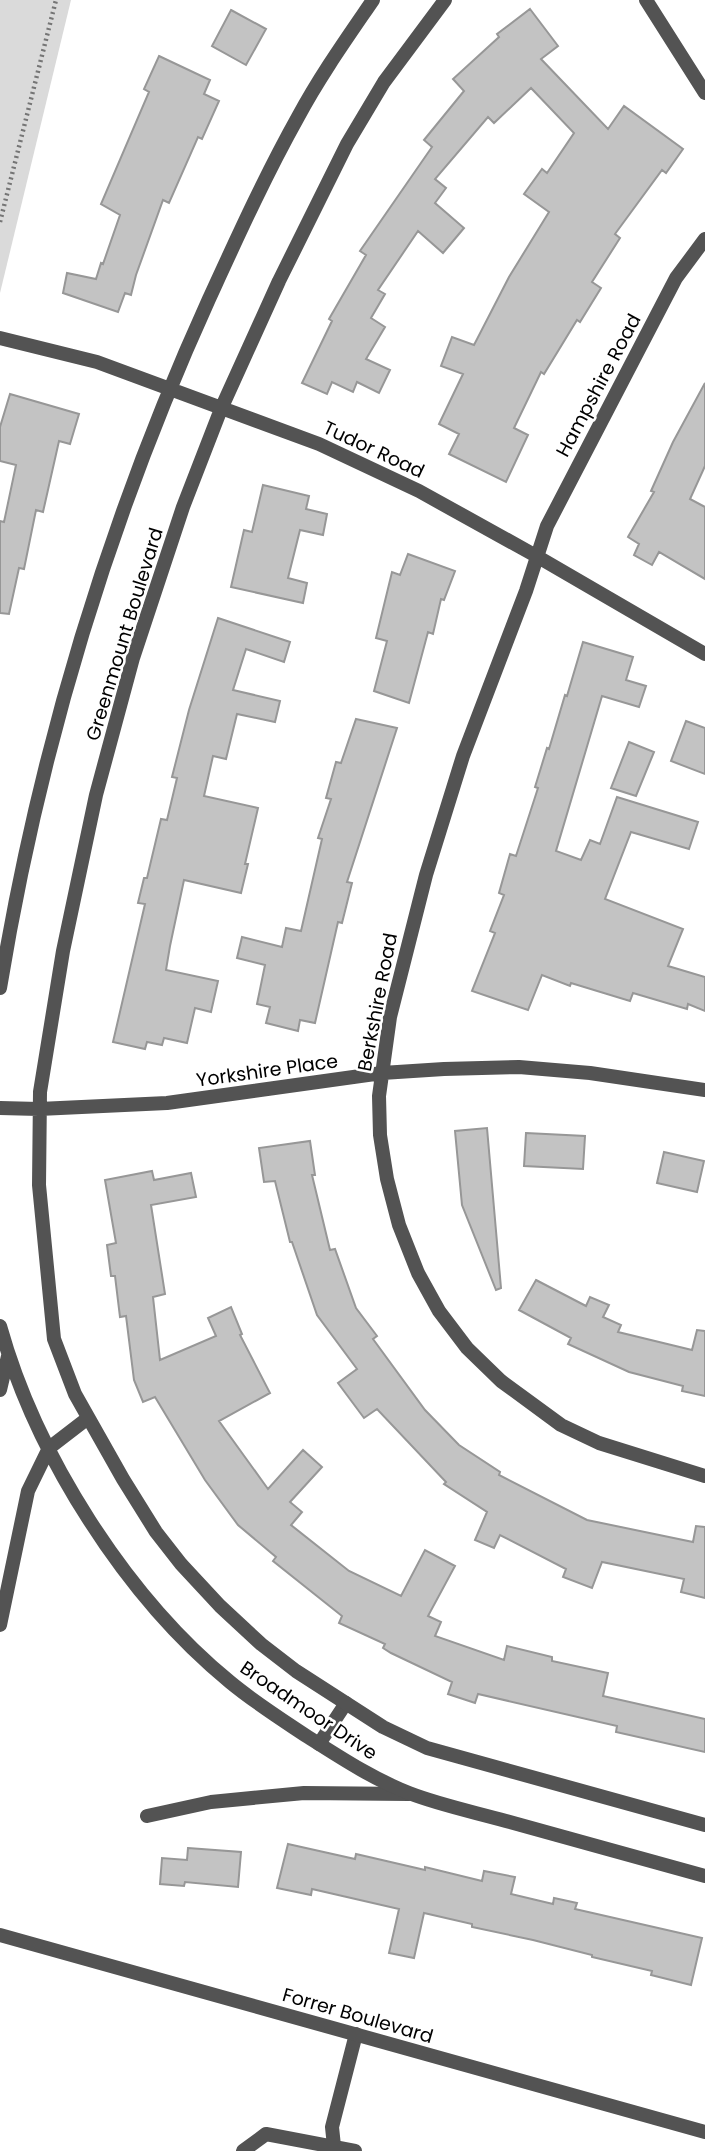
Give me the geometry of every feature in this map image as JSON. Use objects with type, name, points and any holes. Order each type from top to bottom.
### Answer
[{"type":"street","name":"Greenmount Boulevard","points":[[0,988],[41,782],[80,642],[131,489],[169,387],[228,257],[298,117],[337,52],[373,0]]},
{"type":"street","name":"Greenmount Boulevard","points":[[54,1339],[39,1185],[39,1109],[63,951],[96,795],[133,658],[183,507],[221,408],[279,281],[347,144],[384,82],[445,0]]},
{"type":"street","points":[[646,0],[705,93]]},
{"type":"street","name":"Hampshire Road","points":[[538,557],[547,526],[669,290],[705,239]]},
{"type":"street","name":"Tudor Road","points":[[0,338],[97,362],[319,443],[419,491],[705,654]]},
{"type":"street","name":"Berkshire Road","points":[[538,557],[463,756],[426,875],[390,1017],[379,1096],[380,1135],[387,1179],[399,1225],[418,1273],[439,1311],[467,1348],[502,1381],[561,1425],[599,1443],[705,1476]]},
{"type":"street","name":"Yorkshire Place","points":[[0,1108],[39,1109],[167,1103],[382,1073],[519,1067],[590,1073],[705,1090]]},
{"type":"street","points":[[0,1326],[8,1356],[0,1390]]},
{"type":"street","name":"Broadmoor Drive","points":[[54,1339],[75,1394],[156,1532],[220,1606],[261,1644],[383,1727],[428,1748],[705,1825]]},
{"type":"street","name":"Broadmoor Drive","points":[[8,1356],[31,1415],[81,1504],[117,1560],[160,1613],[229,1682],[359,1770],[411,1794],[705,1876]]},
{"type":"street","points":[[0,1625],[28,1491],[49,1448],[88,1418]]},
{"type":"street","points":[[318,1744],[346,1703]]},
{"type":"street","points":[[147,1816],[211,1802],[304,1793],[411,1794]]},
{"type":"street","name":"Forrer Boulevard","points":[[0,1935],[705,2132]]},
{"type":"street","points":[[333,2148],[332,2127],[356,2034]]},
{"type":"street","points":[[243,2151],[266,2134],[355,2151]]},
{"type":"path","points":[[0,222],[56,0]]},
{"type":"shaded area","points":[[0,0],[71,0],[0,293]]},
{"type":"building","points":[[530,9],[558,46],[541,59],[608,129],[624,106],[683,149],[666,173],[662,170],[615,234],[620,238],[592,282],[601,288],[580,322],[577,320],[544,374],[541,372],[514,428],[528,435],[506,482],[449,454],[459,434],[439,424],[463,374],[441,366],[452,337],[474,345],[509,277],[549,212],[524,194],[542,169],[547,173],[574,133],[531,88],[494,123],[488,117],[435,179],[446,188],[435,203],[464,228],[443,253],[418,231],[378,290],[385,294],[371,318],[385,327],[366,359],[390,370],[379,393],[357,382],[353,392],[332,382],[327,394],[302,383],[332,321],[329,319],[366,255],[360,251],[432,147],[424,140],[464,91],[453,79],[499,37],[497,34]]},
{"type":"building","points":[[231,10],[266,29],[246,65],[212,46]]},
{"type":"building","points":[[159,56],[210,80],[204,94],[219,101],[202,139],[198,137],[169,203],[163,200],[131,295],[125,293],[118,312],[63,293],[67,273],[96,279],[101,263],[103,264],[120,215],[101,204],[149,92],[144,89]]},
{"type":"building","points":[[705,383],[705,466],[690,499],[705,507],[705,579],[659,552],[652,565],[634,555],[639,544],[628,537],[654,492],[651,491],[673,442]]},
{"type":"building","points":[[10,394],[79,414],[70,444],[59,441],[43,512],[36,510],[24,569],[19,568],[9,614],[0,613],[0,521],[4,522],[16,465],[0,461],[0,427]]},
{"type":"building","points":[[263,485],[309,496],[306,509],[327,514],[323,535],[300,530],[288,578],[307,583],[303,603],[231,587],[244,530],[252,532]]},
{"type":"building","points":[[408,554],[455,571],[444,600],[441,599],[433,634],[428,632],[409,703],[374,691],[387,641],[376,638],[392,572],[400,575]]},
{"type":"building","points":[[218,618],[290,642],[284,662],[246,649],[233,690],[280,701],[275,722],[237,714],[226,759],[213,756],[204,796],[258,808],[241,893],[184,880],[166,970],[218,981],[211,1012],[195,1008],[187,1043],[164,1038],[162,1045],[147,1042],[145,1049],[113,1042],[145,904],[138,903],[144,878],[147,878],[161,819],[167,820],[177,778],[172,777],[189,710]]},
{"type":"building","points":[[583,642],[633,657],[626,680],[646,686],[639,707],[602,696],[556,851],[581,860],[590,840],[600,844],[617,797],[698,822],[689,849],[631,832],[605,899],[683,929],[668,966],[705,977],[705,1011],[688,1004],[687,1009],[633,993],[630,1001],[571,983],[570,986],[542,975],[528,1010],[472,991],[495,933],[490,931],[504,895],[499,893],[510,854],[516,856],[538,788],[535,787],[547,748],[549,749]]},
{"type":"building","points":[[356,719],[397,728],[347,882],[352,883],[342,923],[338,922],[315,1023],[300,1020],[298,1031],[266,1023],[270,1007],[257,1004],[265,965],[237,958],[242,937],[282,947],[286,928],[301,931],[322,839],[318,838],[331,799],[326,798],[336,762],[341,763]]},
{"type":"building","points":[[686,721],[705,728],[705,774],[671,761]]},
{"type":"building","points":[[629,742],[654,752],[636,796],[611,788]]},
{"type":"building","points":[[487,1128],[501,1288],[496,1290],[462,1205],[455,1131]]},
{"type":"building","points":[[526,1133],[585,1136],[583,1169],[524,1166]]},
{"type":"building","points":[[310,1141],[315,1175],[312,1175],[330,1250],[335,1249],[356,1308],[377,1336],[373,1339],[425,1410],[459,1445],[500,1472],[499,1475],[587,1520],[693,1542],[696,1526],[705,1527],[705,1598],[681,1592],[684,1579],[602,1562],[592,1588],[563,1577],[566,1569],[500,1535],[494,1548],[475,1540],[487,1512],[444,1484],[446,1482],[377,1409],[364,1418],[338,1383],[357,1369],[317,1315],[290,1242],[275,1181],[264,1182],[259,1148]]},
{"type":"building","points":[[664,1152],[704,1161],[697,1192],[657,1183]]},
{"type":"building","points":[[152,1171],[154,1180],[191,1173],[196,1197],[151,1205],[165,1294],[153,1297],[160,1360],[216,1336],[208,1318],[231,1307],[242,1334],[240,1335],[270,1393],[219,1421],[268,1489],[303,1450],[322,1467],[290,1502],[302,1512],[291,1525],[349,1571],[401,1596],[425,1550],[455,1566],[428,1616],[441,1622],[435,1636],[504,1660],[507,1646],[552,1657],[552,1661],[608,1673],[603,1696],[705,1719],[705,1752],[616,1732],[617,1726],[478,1694],[475,1703],[448,1694],[452,1682],[391,1653],[383,1648],[385,1644],[339,1623],[342,1616],[273,1561],[276,1557],[238,1525],[205,1480],[155,1397],[143,1402],[134,1380],[126,1316],[120,1317],[115,1276],[111,1276],[107,1245],[116,1243],[105,1180]]},
{"type":"building","points":[[536,1280],[586,1306],[590,1297],[609,1305],[603,1317],[621,1325],[618,1332],[692,1350],[697,1330],[705,1331],[705,1396],[682,1391],[683,1386],[629,1372],[568,1344],[571,1338],[519,1310]]},
{"type":"building","points":[[288,1844],[355,1859],[356,1854],[425,1870],[425,1867],[482,1881],[484,1871],[515,1877],[511,1894],[553,1904],[554,1898],[577,1903],[575,1909],[702,1938],[691,1985],[651,1975],[652,1971],[424,1913],[414,1958],[389,1953],[399,1909],[312,1889],[311,1895],[277,1888]]},
{"type":"building","points":[[188,1848],[241,1852],[238,1887],[185,1882],[184,1886],[160,1884],[162,1858],[187,1860]]}]
